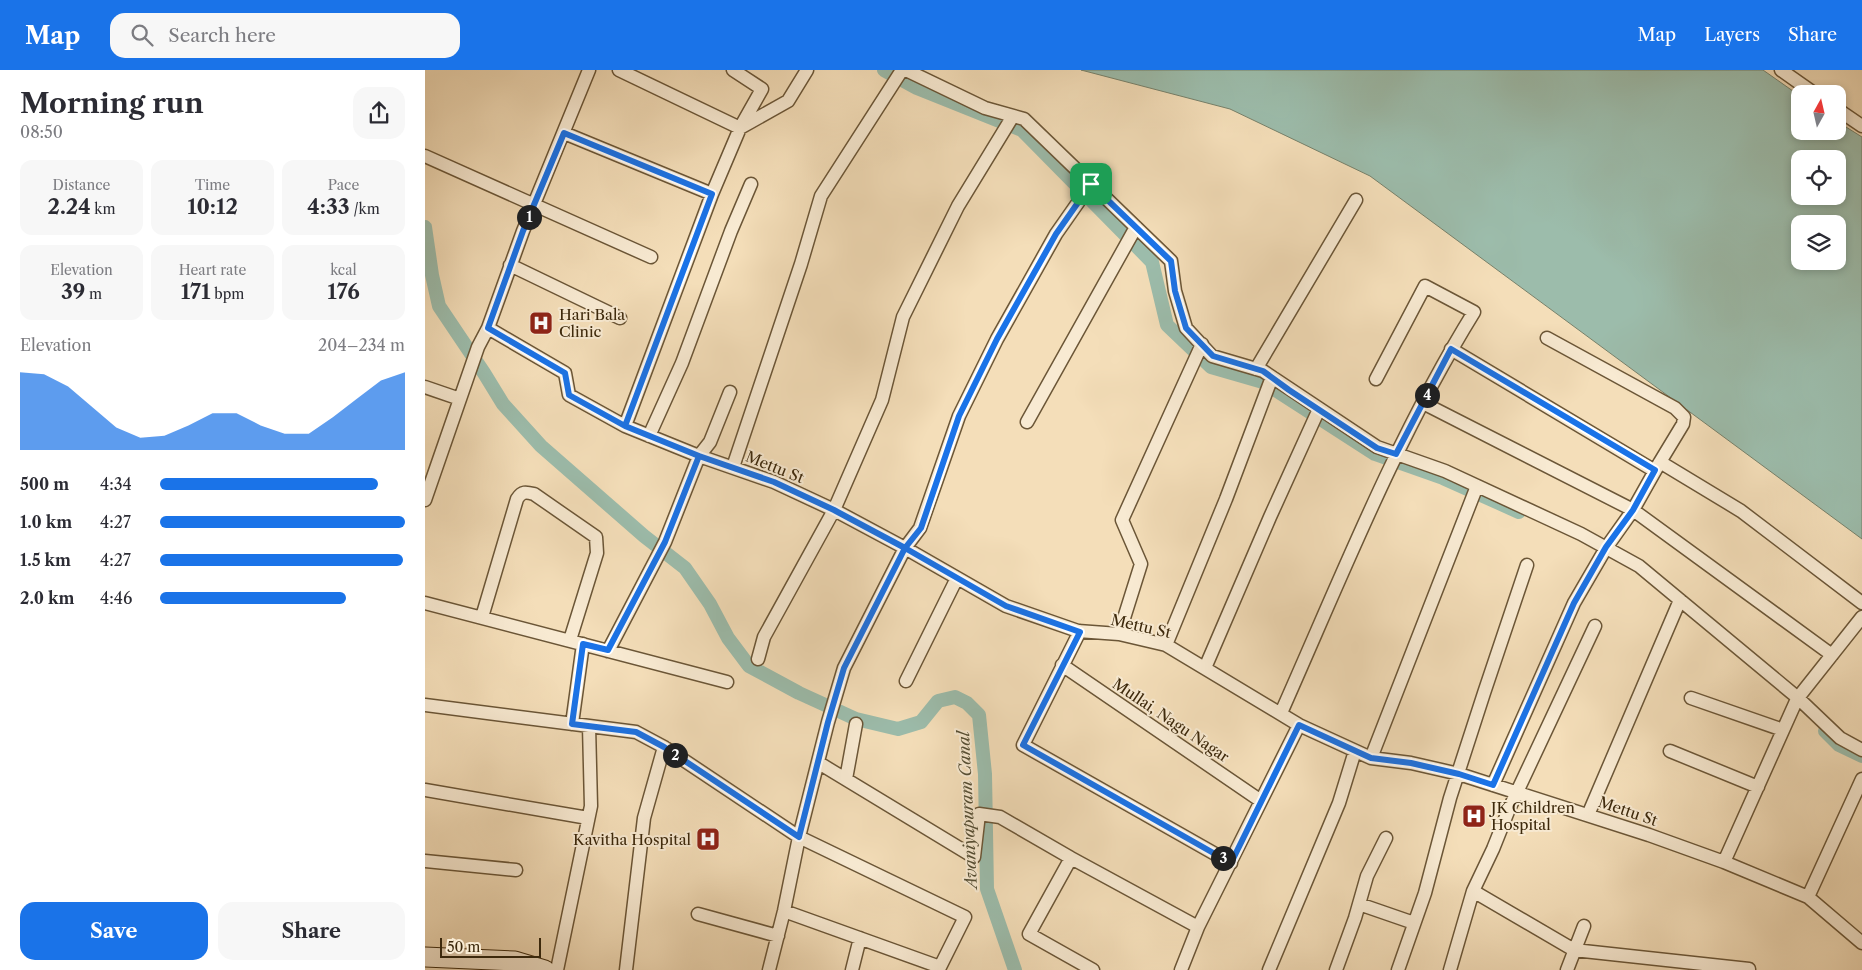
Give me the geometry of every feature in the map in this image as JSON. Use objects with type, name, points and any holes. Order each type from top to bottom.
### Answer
[{"type":"street","points":[[425,500],[429,476],[460,399],[478,347],[488,328],[510,265],[589,70]]},
{"type":"street","points":[[619,70],[740,128]]},
{"type":"street","points":[[625,426],[712,194],[740,128],[762,89],[733,70]]},
{"type":"street","points":[[740,128],[788,101],[807,70]]},
{"type":"street","points":[[1781,70],[1802,85]]},
{"type":"street","points":[[733,467],[801,264],[821,196],[903,71],[985,108],[1010,122],[1024,119],[1134,230],[1171,261],[1175,291],[1186,328],[1201,346],[1213,356],[1263,371],[1269,383],[1317,414],[1394,459],[1445,471],[1476,491],[1581,534],[1604,551],[1639,566],[1679,603],[1796,702],[1840,738],[1862,750]]},
{"type":"street","points":[[1846,115],[1862,126]]},
{"type":"street","points":[[758,659],[764,636],[834,510],[882,400],[903,317],[958,206],[1010,122]]},
{"type":"street","points":[[564,133],[712,194]]},
{"type":"street","points":[[425,156],[651,257]]},
{"type":"street","points":[[649,436],[682,363],[731,231],[751,184]]},
{"type":"street","points":[[769,970],[784,911],[799,837],[828,722],[844,668],[905,548],[921,528],[959,416],[997,339],[1056,234],[1090,186]]},
{"type":"street","points":[[1256,369],[1357,200]]},
{"type":"street","points":[[1027,422],[1134,230]]},
{"type":"street","points":[[510,265],[620,318]]},
{"type":"street","points":[[1281,713],[1394,459],[1451,349],[1474,312],[1425,286],[1376,379]]},
{"type":"street","name":"Mettu St","points":[[488,328],[565,373],[569,395],[625,426],[699,456],[774,482],[834,510],[1006,606],[1080,632],[1119,634],[1166,645],[1299,725],[1371,758],[1411,763],[1459,774],[1588,815],[1724,862],[1808,897],[1862,943]]},
{"type":"street","points":[[1493,785],[1574,603],[1604,551],[1633,510],[1683,424],[1684,417],[1675,408],[1547,338]]},
{"type":"street","points":[[1119,634],[1141,564],[1122,520],[1201,346]]},
{"type":"street","points":[[1451,349],[1741,511],[1862,603]]},
{"type":"street","points":[[1166,645],[1269,383]]},
{"type":"street","points":[[425,387],[460,399]]},
{"type":"street","points":[[608,650],[665,542],[699,456],[710,442],[730,392]]},
{"type":"street","points":[[1423,403],[1633,510],[1832,655]]},
{"type":"street","points":[[1205,668],[1317,414]]},
{"type":"street","points":[[1371,758],[1476,491]]},
{"type":"street","points":[[482,617],[517,499],[524,492],[533,494],[595,537],[597,543],[597,552],[570,640]]},
{"type":"street","points":[[1398,970],[1425,893],[1450,798],[1527,564]]},
{"type":"street","points":[[906,681],[957,578]]},
{"type":"street","points":[[425,602],[727,682]]},
{"type":"street","points":[[1588,815],[1679,603]]},
{"type":"street","points":[[1724,862],[1796,702],[1862,617]]},
{"type":"street","points":[[1450,970],[1473,890],[1595,626]]},
{"type":"street","points":[[1080,632],[1023,745],[1231,863]]},
{"type":"street","points":[[572,724],[583,644]]},
{"type":"street","name":"Mullai, Nagu Nagar","points":[[1062,665],[1261,801]]},
{"type":"street","points":[[1691,698],[1783,730]]},
{"type":"street","points":[[425,705],[636,732],[664,747],[799,837],[965,917],[939,968],[784,911]]},
{"type":"street","points":[[846,779],[856,724]]},
{"type":"street","points":[[1181,970],[1198,927],[1299,725]]},
{"type":"street","points":[[557,970],[591,806],[589,726]]},
{"type":"street","points":[[626,970],[644,818],[664,747]]},
{"type":"street","points":[[1269,970],[1339,803],[1355,751]]},
{"type":"street","points":[[1670,751],[1758,787]]},
{"type":"street","points":[[819,763],[974,857],[979,814],[1000,817],[1198,927]]},
{"type":"street","points":[[1808,897],[1862,780]]},
{"type":"street","points":[[425,790],[588,818]]},
{"type":"street","points":[[1336,970],[1367,876],[1385,838]]},
{"type":"street","points":[[1071,858],[1029,934],[1093,970]]},
{"type":"street","points":[[425,861],[516,870]]},
{"type":"street","points":[[1473,890],[1574,950],[1749,969]]},
{"type":"street","points":[[1359,904],[1414,923]]},
{"type":"street","points":[[698,914],[778,936]]},
{"type":"street","points":[[1567,970],[1584,926]]},
{"type":"street","points":[[852,970],[860,938]]},
{"type":"street","points":[[425,957],[515,961],[545,970]]},
{"type":"shaded area","points":[[1081,70],[1763,70],[1791,90],[1791,140],[1846,140],[1846,127],[1862,137],[1862,539],[1370,176],[1230,109]]},
{"type":"waterway","points":[[884,70],[917,88],[1022,130],[1152,262],[1167,325],[1211,367],[1263,382],[1375,454],[1443,478],[1519,512]]},
{"type":"waterway","name":"Avaniyapuram Canal","points":[[425,227],[439,306],[503,404],[541,446],[644,536],[685,568],[710,604],[728,638],[749,666],[799,693],[856,719],[898,729],[921,722],[938,701],[955,697],[967,703],[979,715],[985,774],[987,889],[1015,970]]},
{"type":"waterway","points":[[1825,731],[1839,745],[1862,756]]},
{"type":"place","name":"Hari Bala Clinic","points":[[541,323]]},
{"type":"place","name":"JK Children Hospital","points":[[1474,816]]},
{"type":"place","name":"Kavitha Hospital","points":[[708,839]]},
{"type":"route","points":[[1091,184],[1056,234],[997,339],[959,416],[921,528],[905,548],[834,510],[774,482],[699,456],[625,426],[569,395],[565,373],[488,328],[523,231],[564,133],[712,194],[625,426],[649,436],[699,456],[665,542],[608,650],[583,644],[572,724],[636,732],[664,747],[799,837],[828,722],[844,668],[905,548],[1006,606],[1080,632],[1023,745],[1231,863],[1299,725],[1371,758],[1411,763],[1459,774],[1493,785],[1574,603],[1606,547],[1633,510],[1655,470],[1451,349],[1396,454],[1377,448],[1263,371],[1213,356],[1186,328],[1175,291],[1171,261],[1091,184]]}]
